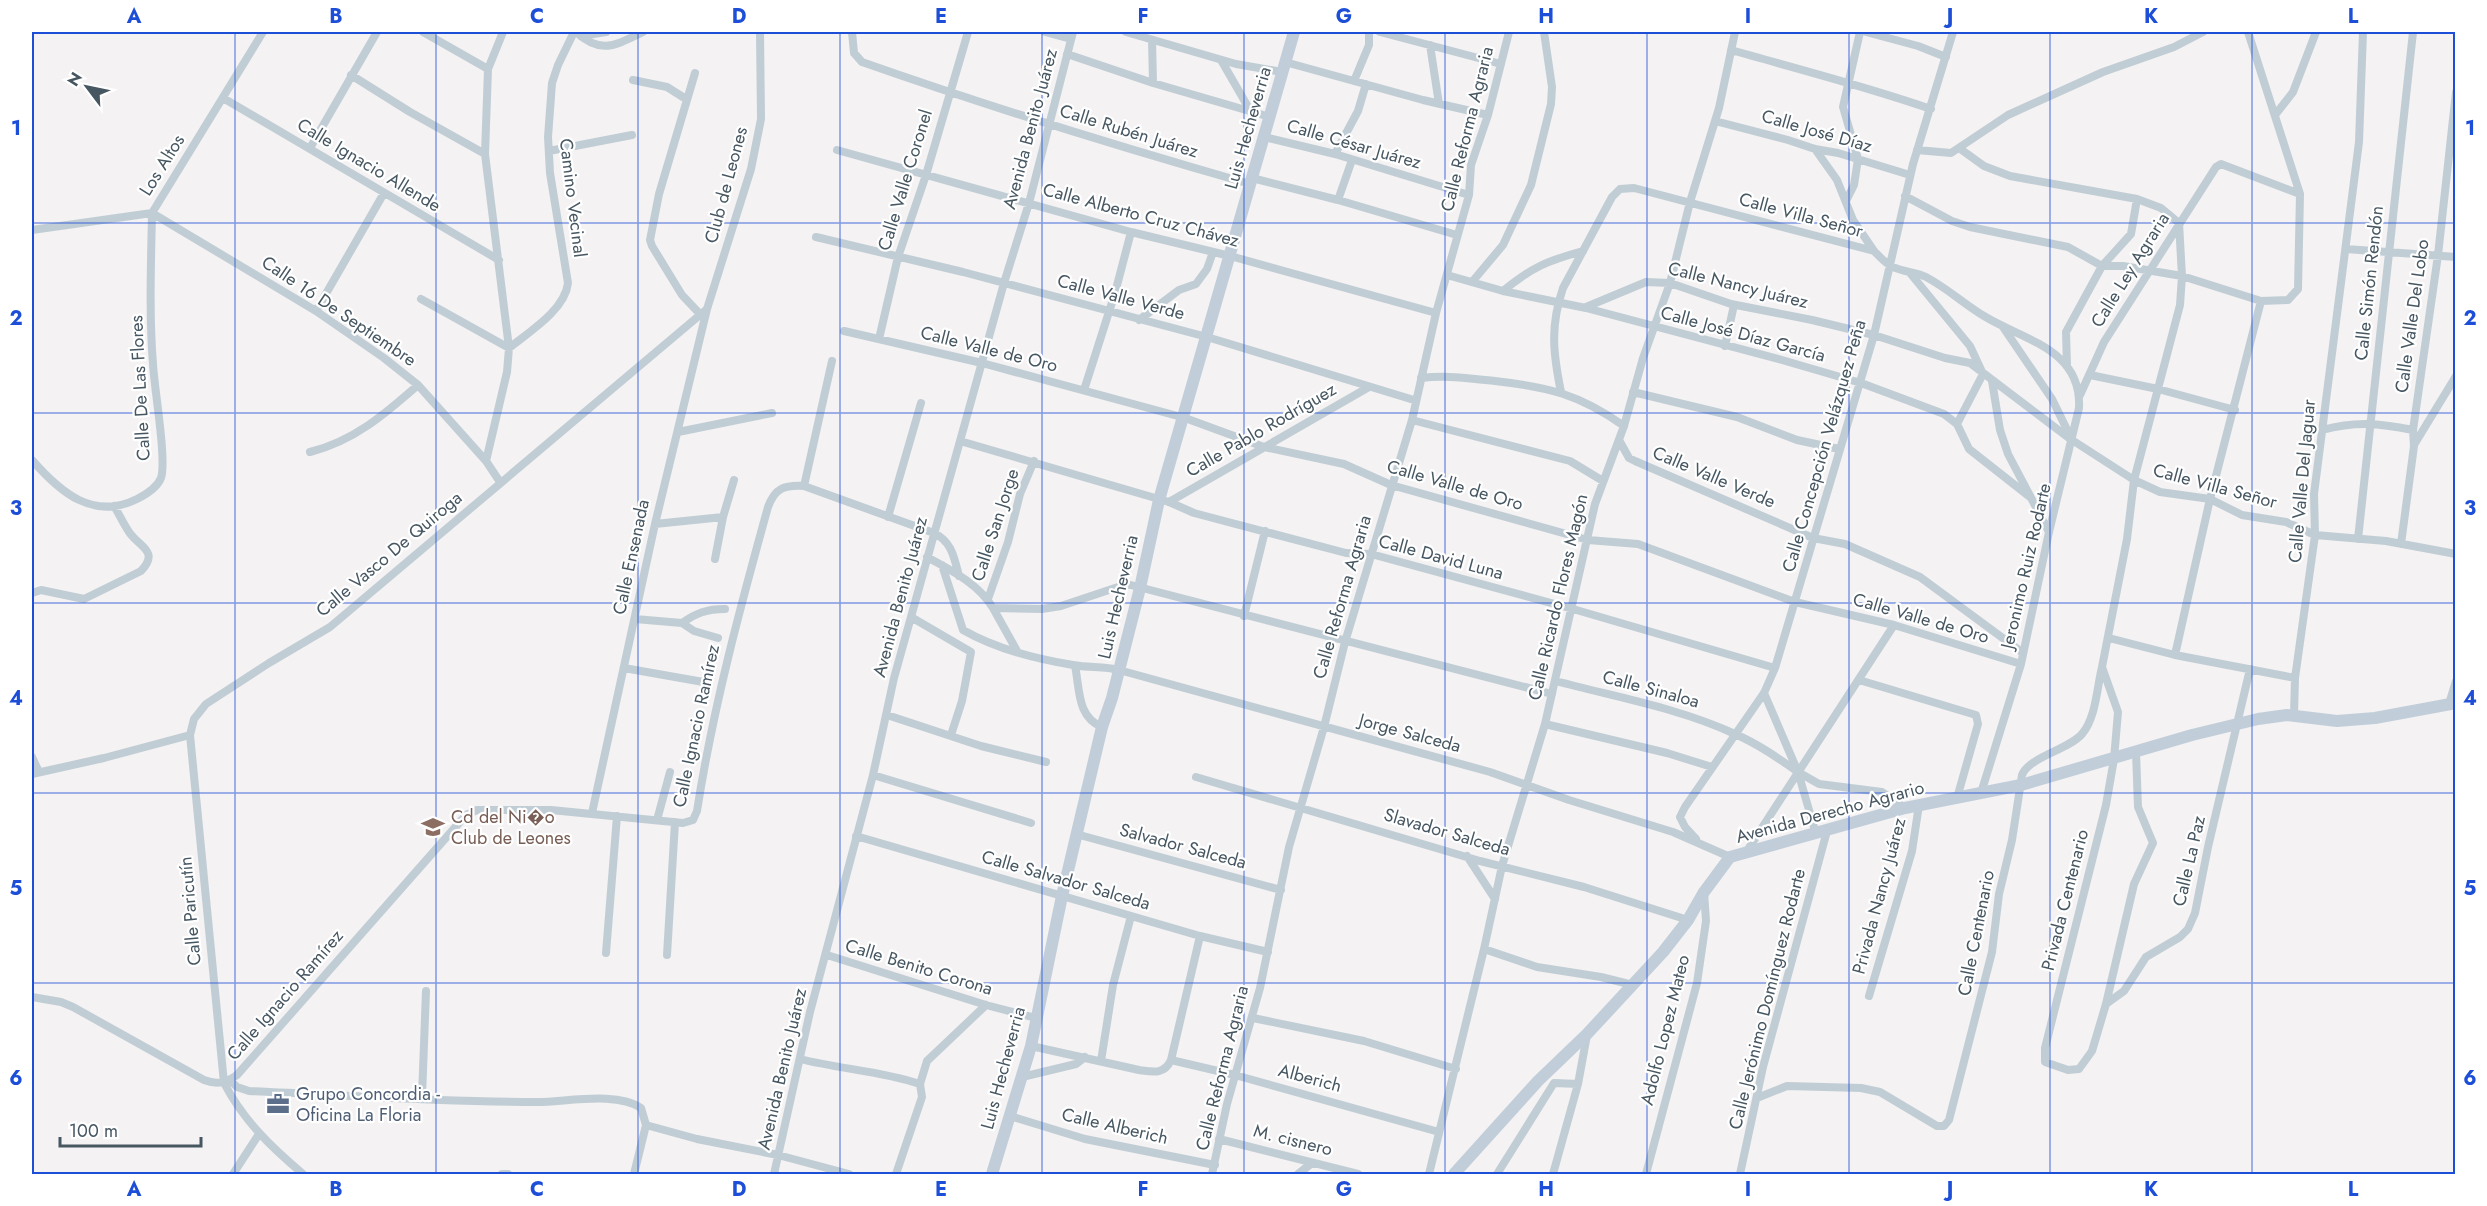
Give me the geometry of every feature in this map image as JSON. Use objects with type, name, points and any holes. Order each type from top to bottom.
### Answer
[{"type":"street","name":"Los Altos","points":[[32,230],[152,213],[263,32]]},
{"type":"street","points":[[310,148],[377,32]]},
{"type":"street","points":[[423,32],[488,69]]},
{"type":"street","points":[[500,482],[486,461],[507,372],[509,348],[485,154],[488,69],[502,32]]},
{"type":"street","points":[[577,33],[606,32]]},
{"type":"street","points":[[577,33],[603,47],[612,46],[643,32]]},
{"type":"street","name":"Club de Leones","points":[[703,311],[751,169],[761,118],[760,32]]},
{"type":"street","name":"Calle Rubén Juárez","points":[[852,32],[854,53],[862,62],[949,93],[1251,181],[1338,200],[1457,235]]},
{"type":"street","name":"Calle Valle Coronel","points":[[879,339],[898,257],[926,175],[968,32]]},
{"type":"street","points":[[1045,32],[1072,35]]},
{"type":"street","points":[[1126,32],[1221,60],[1284,67],[1354,81],[1488,115]]},
{"type":"street","name":"Luis Hecheverria","points":[[992,1174],[1031,1047],[1062,896],[1102,727],[1207,337],[1294,32]]},
{"type":"street","points":[[1354,81],[1370,45],[1369,32]]},
{"type":"street","points":[[1380,32],[1501,64]]},
{"type":"street","name":"Calle Reforma Agraria","points":[[1212,1174],[1235,1075],[1253,1018],[1300,807],[1324,727],[1345,642],[1412,420],[1414,400],[1436,313],[1469,195],[1471,165],[1488,115],[1509,32]]},
{"type":"street","points":[[1472,282],[1503,245],[1531,185],[1551,104],[1552,87],[1544,32]]},
{"type":"street","name":"Calle Ricardo Flores Magón","points":[[1429,1174],[1456,1069],[1502,866],[1556,681],[1595,504],[1624,426],[1633,392],[1670,283],[1690,202],[1715,121],[1736,32]]},
{"type":"street","points":[[1846,201],[1854,185],[1858,159],[1843,107],[1860,32]]},
{"type":"street","points":[[1866,32],[1918,46],[1946,57]]},
{"type":"street","name":"Calle Concepción Velázquez Peña","points":[[1699,842],[1685,827],[1680,817],[1764,693],[1774,668],[1861,383],[1891,266],[1910,176],[1953,32]]},
{"type":"street","points":[[1917,150],[1951,153],[2001,119],[2065,88],[2151,54],[2174,48],[2203,32]]},
{"type":"street","points":[[1905,196],[1952,221],[1970,227],[2068,247],[2102,266],[2123,266],[2182,276],[2262,300],[2288,300],[2298,289],[2300,194],[2248,32]]},
{"type":"street","points":[[2274,116],[2293,92],[2316,32]]},
{"type":"street","points":[[2362,32],[2360,142],[2346,249],[2456,256]]},
{"type":"street","name":"Calle Simón Rendón","points":[[2358,539],[2413,32]]},
{"type":"street","name":"Camino Vecinal","points":[[509,348],[551,312],[567,292],[568,283],[549,151],[549,109],[552,83],[558,65],[577,33]]},
{"type":"street","name":"Avenida Benito Juárez","points":[[774,1174],[800,1059],[911,617],[1004,283],[1029,203],[1072,35]]},
{"type":"street","points":[[1152,40],[1153,83]]},
{"type":"street","points":[[1430,45],[1439,104]]},
{"type":"street","points":[[1731,50],[1847,84],[1869,87],[1931,109]]},
{"type":"street","points":[[1067,54],[1153,83],[1270,117]]},
{"type":"street","points":[[1221,60],[1251,112]]},
{"type":"street","points":[[695,73],[658,194],[650,240],[682,295],[703,311]]},
{"type":"street","points":[[351,75],[410,112],[485,154]]},
{"type":"street","points":[[633,80],[667,87],[686,99]]},
{"type":"street","points":[[1335,154],[1358,111],[1366,84]]},
{"type":"street","name":"Calle Valle Del Lobo","points":[[2401,544],[2414,446],[2413,430],[2438,255],[2456,92]]},
{"type":"street","name":"Calle Ignacio Allende","points":[[222,98],[499,260]]},
{"type":"street","name":"Calle José Díaz","points":[[1715,121],[1858,159],[1910,176]]},
{"type":"street","points":[[549,151],[632,135]]},
{"type":"street","name":"Calle César Juárez","points":[[1264,137],[1335,154],[1469,195]]},
{"type":"street","points":[[1959,148],[1984,166],[2010,176],[2137,199],[2161,208],[2179,223],[2182,276],[2180,305],[2134,480],[2127,539],[2109,638],[2103,654],[2089,723],[2082,734],[2072,742],[2024,770],[2021,785]]},
{"type":"street","points":[[1815,149],[1837,180],[1853,220],[1874,251]]},
{"type":"street","name":"Calle Alberto Cruz Chávez","points":[[837,150],[1131,232],[1230,256],[1436,313]]},
{"type":"street","points":[[1338,200],[1352,160]]},
{"type":"street","name":"Calle Ley Agraria","points":[[2080,395],[2104,342],[2216,167],[2222,164],[2300,194]]},
{"type":"street","name":"Calle Villa Señor","points":[[1583,251],[1612,197],[1620,189],[1634,188],[1690,202],[1874,251],[1891,266],[1925,276],[1983,316],[2036,342],[2058,356],[2075,380]]},
{"type":"street","points":[[316,311],[384,193]]},
{"type":"street","points":[[2067,366],[2066,332],[2102,266],[2131,234],[2137,199]]},
{"type":"street","name":"Calle 16 De Septiembre","points":[[152,213],[316,311],[384,358],[418,385],[486,461]]},
{"type":"street","name":"Calle De Las Flores","points":[[32,460],[59,489],[79,501],[93,505],[127,504],[154,489],[161,477],[160,438],[152,362],[152,213]]},
{"type":"street","points":[[1084,390],[1131,232]]},
{"type":"street","name":"Calle Valle Verde","points":[[816,237],[1004,283],[1108,313],[1207,337],[1414,400]]},
{"type":"street","name":"Calle Valle Del Jaguar","points":[[2294,715],[2295,678],[2315,535],[2314,494],[2346,249]]},
{"type":"street","points":[[1503,291],[1528,271],[1583,251]]},
{"type":"street","points":[[1562,392],[1554,360],[1554,321],[1563,288],[1583,251]]},
{"type":"street","points":[[1139,320],[1179,290],[1196,284],[1207,269],[1213,252]]},
{"type":"street","points":[[1908,271],[1970,346],[1983,374],[1957,424],[1969,449],[2030,497]]},
{"type":"street","name":"Calle José Díaz García","points":[[1447,275],[1503,291],[1586,308],[1861,383],[1944,414],[1957,424]]},
{"type":"street","name":"Calle Nancy Juárez","points":[[1586,308],[1646,282],[1670,283],[1734,305],[1874,335],[1945,358],[1970,363],[2072,440]]},
{"type":"street","points":[[421,299],[509,348]]},
{"type":"street","points":[[2175,655],[2210,499],[2262,300]]},
{"type":"street","points":[[1725,346],[1734,305]]},
{"type":"street","name":"Calle Ensenada","points":[[592,813],[654,524],[678,432],[703,311]]},
{"type":"street","name":"Calle Vasco De Quiroga","points":[[190,735],[194,719],[206,704],[330,627],[703,311]]},
{"type":"street","name":"Calle Villa Señor","points":[[2002,325],[2052,399],[2072,440],[2134,480],[2160,492],[2210,499],[2242,514],[2286,522],[2315,535],[2401,544],[2456,554]]},
{"type":"street","name":"Calle Valle de Oro","points":[[844,330],[982,363],[1185,418],[1264,447],[1344,464],[1391,485],[1588,540],[1638,544],[1795,602],[1894,625],[2020,664]]},
{"type":"street","points":[[832,361],[804,486],[945,539],[960,576]]},
{"type":"street","points":[[1421,378],[1447,375],[1542,386],[1592,405],[1624,426]]},
{"type":"street","points":[[2090,375],[2158,389],[2235,410]]},
{"type":"street","points":[[2414,446],[2456,376]]},
{"type":"street","name":"Jeronimo Ruiz Rodarte","points":[[1981,793],[2020,664],[2072,440],[2080,395],[2075,380]]},
{"type":"street","points":[[1992,381],[2000,430],[2007,454],[2049,532]]},
{"type":"street","points":[[310,452],[345,440],[368,427],[418,385]]},
{"type":"street","name":"Calle Pablo Rodríguez","points":[[1164,501],[1368,387]]},
{"type":"street","points":[[1633,392],[1737,417],[1797,440],[1839,449]]},
{"type":"street","points":[[888,518],[921,403]]},
{"type":"street","points":[[678,432],[772,413]]},
{"type":"street","points":[[1412,420],[1570,461],[1604,482]]},
{"type":"street","points":[[2322,430],[2346,423],[2370,423],[2413,430]]},
{"type":"street","name":"Calle Valle Verde","points":[[1618,440],[1629,458],[1635,461],[1813,538],[1845,544],[1920,577],[2023,652]]},
{"type":"street","name":"Calle David Luna","points":[[960,441],[1034,461],[1164,501],[1194,513],[1346,553],[1371,554],[1573,609],[1774,668]]},
{"type":"street","name":"Calle San Jorge","points":[[988,599],[1008,542],[1020,494],[1034,461]]},
{"type":"street","points":[[715,559],[723,517],[734,480]]},
{"type":"street","name":"Calle Ignacio Ramírez","points":[[227,1081],[286,1020],[466,815],[477,810],[551,810],[689,823],[693,820],[698,811],[709,743],[735,624],[768,507],[772,495],[778,489],[787,486],[804,486]]},
{"type":"street","points":[[32,592],[41,590],[84,599],[141,571],[148,565],[150,557],[146,548],[130,534],[114,506]]},
{"type":"street","points":[[654,524],[723,517]]},
{"type":"street","points":[[1244,616],[1265,531]]},
{"type":"street","points":[[927,557],[960,576],[988,599],[1017,651]]},
{"type":"street","points":[[942,565],[971,652],[962,701],[951,735]]},
{"type":"street","points":[[993,608],[1042,609],[1083,600],[1120,585],[1140,588],[1552,694]]},
{"type":"street","points":[[682,623],[694,614],[709,609],[725,609]]},
{"type":"street","points":[[911,617],[971,652]]},
{"type":"street","points":[[634,619],[682,623],[694,631],[718,638]]},
{"type":"street","points":[[1745,854],[1894,625]]},
{"type":"street","name":"Jorge Salceda","points":[[963,630],[979,639],[1017,651],[1075,666],[1095,666],[1119,670],[1490,772],[1699,842],[1730,857]]},
{"type":"street","points":[[2109,638],[2175,655],[2295,678]]},
{"type":"street","points":[[1075,666],[1083,712],[1090,722],[1102,727]]},
{"type":"street","name":"Privada Centenario","points":[[2102,667],[2118,712],[2114,759],[2106,805],[2045,1048],[2045,1062],[2068,1070],[2079,1069],[2092,1051],[2106,1004]]},
{"type":"street","points":[[624,668],[709,683]]},
{"type":"street","name":"Calle La Paz","points":[[2106,1004],[2124,991],[2146,957],[2180,937],[2188,929],[2195,913],[2235,724],[2250,669]]},
{"type":"street","points":[[1858,680],[1976,715],[1978,724],[1957,798]]},
{"type":"street","name":"Calle Sinaloa","points":[[1556,681],[1700,719],[1768,751],[1819,784],[1882,792],[1905,808]]},
{"type":"street","points":[[2452,703],[2456,681]]},
{"type":"street","points":[[1764,693],[1821,833]]},
{"type":"street","name":"Avenida Derecho Agrario","points":[[1454,1174],[1538,1081],[1633,985],[1688,920],[1704,892],[1730,857],[1905,808],[2021,785],[2258,719],[2294,715],[2337,721],[2375,718],[2452,703]]},
{"type":"street","points":[[886,715],[981,746],[1046,762]]},
{"type":"street","points":[[1545,724],[1666,753],[1712,767]]},
{"type":"street","points":[[32,757],[35,773],[125,753],[190,735]]},
{"type":"street","name":"Calle Paricutín","points":[[190,735],[227,1081]]},
{"type":"street","points":[[2106,1004],[2134,884],[2153,843],[2138,807],[2136,752]]},
{"type":"street","points":[[657,820],[670,772]]},
{"type":"street","points":[[873,775],[1031,822]]},
{"type":"street","name":"Slavador Salceda","points":[[1196,777],[1502,866],[1584,887],[1688,920]]},
{"type":"street","name":"Calle Centenario","points":[[1757,1098],[1787,1086],[1861,1088],[1880,1092],[1937,1126],[1944,1126],[1949,1120],[1992,952],[1999,894],[2012,840],[2021,785]]},
{"type":"street","name":"Privada Nancy Juárez","points":[[1869,996],[1912,851],[1919,805]]},
{"type":"street","points":[[606,953],[617,816]]},
{"type":"street","points":[[667,955],[675,822]]},
{"type":"street","name":"Calle Jerónimo Domínguez Rodarte","points":[[1740,1174],[1763,1066],[1821,833]]},
{"type":"street","name":"Salvador Salceda","points":[[1076,834],[1281,890]]},
{"type":"street","name":"Calle Salvador Salceda","points":[[856,836],[1200,936],[1268,952]]},
{"type":"street","points":[[1467,856],[1495,899]]},
{"type":"street","name":"Adolfo Lopez Mateo","points":[[1646,1174],[1697,983],[1706,921],[1704,892]]},
{"type":"street","points":[[1101,1061],[1113,985],[1131,916]]},
{"type":"street","points":[[1031,1047],[1139,1070],[1157,1073],[1163,1071],[1171,1060],[1200,936]]},
{"type":"street","points":[[1484,949],[1537,967],[1601,976],[1633,985]]},
{"type":"street","name":"Calle Benito Corona","points":[[827,955],[986,1005],[1036,1018]]},
{"type":"street","points":[[422,1097],[426,991]]},
{"type":"street","points":[[32,997],[73,1006],[204,1080],[216,1083],[227,1081],[242,1090],[538,1102],[627,1101],[641,1108],[646,1125],[634,1174]]},
{"type":"street","points":[[896,1174],[922,1097],[920,1084],[927,1061],[986,1005]]},
{"type":"street","points":[[1253,1018],[1364,1041],[1456,1069]]},
{"type":"street","points":[[1554,1174],[1578,1084],[1587,1034]]},
{"type":"street","points":[[1022,1077],[1076,1064],[1085,1057]]},
{"type":"street","points":[[800,1059],[833,1068],[906,1079],[920,1084]]},
{"type":"street","name":"Alberich","points":[[1171,1060],[1235,1075],[1439,1132]]},
{"type":"street","points":[[227,1081],[238,1108],[259,1134],[303,1174]]},
{"type":"street","points":[[1538,1081],[1578,1084]]},
{"type":"street","points":[[1497,1174],[1554,1083]]},
{"type":"street","name":"Calle Alberich","points":[[1010,1116],[1085,1139],[1215,1165]]},
{"type":"street","points":[[646,1125],[697,1139],[778,1155],[849,1174]]},
{"type":"street","points":[[233,1174],[259,1134]]},
{"type":"street","name":"M. cisnero","points":[[1219,1138],[1358,1174]]},
{"type":"street","points":[[1298,1174],[1312,1162]]},
{"type":"street","points":[[502,1174],[508,1174]]},
{"type":"place","name":"Cd del Ni�o Club de Leones","points":[[433,827]]},
{"type":"place","name":"Grupo Concordia - Oficina La Floria","points":[[278,1104]]}]
